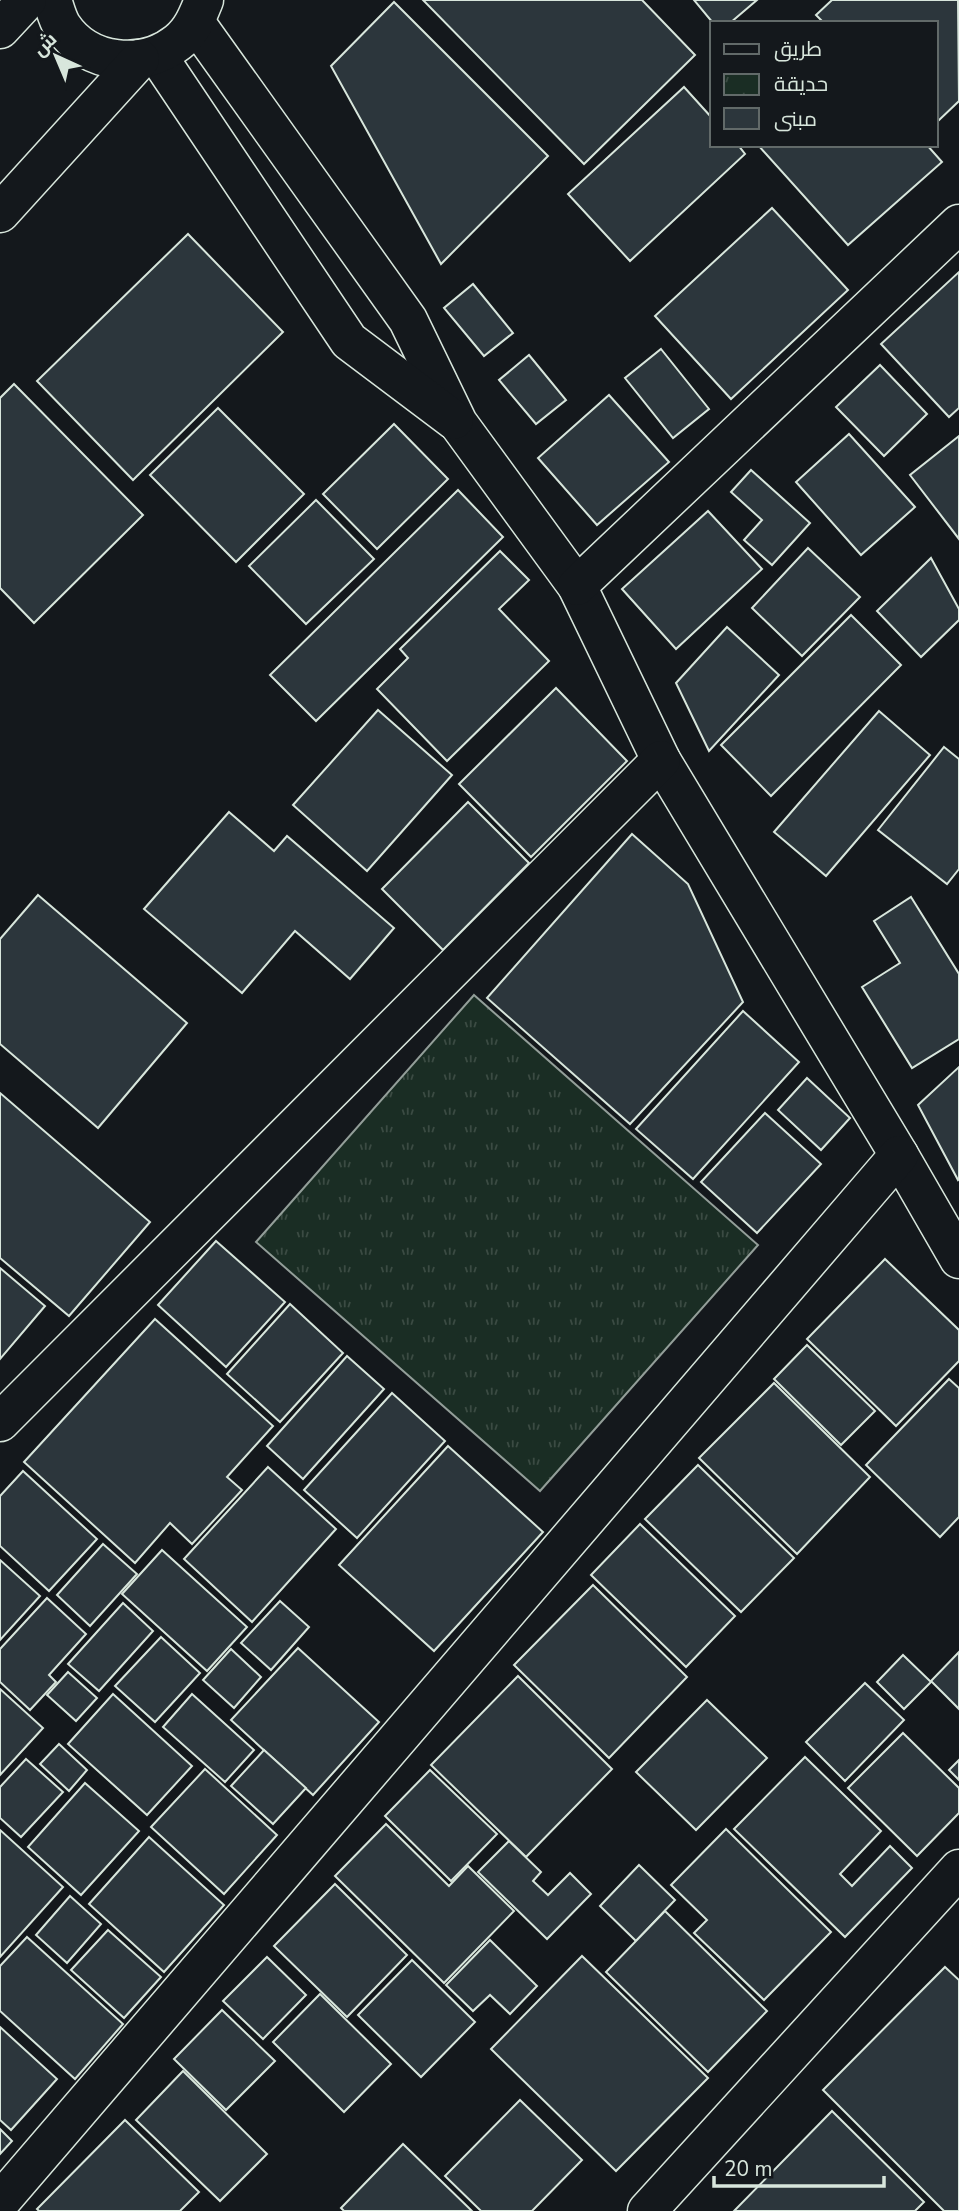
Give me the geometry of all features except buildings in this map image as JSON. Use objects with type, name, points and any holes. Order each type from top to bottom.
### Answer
[{"type":"street","points":[[0,29],[26,0]]},
{"type":"street","points":[[52,0],[62,25],[80,45],[103,57],[130,61],[148,57],[180,41],[200,11],[408,320],[458,423],[577,586],[661,760],[959,1259]]},
{"type":"street","points":[[0,213],[148,57]]},
{"type":"street","points":[[148,57],[349,341],[458,423]]},
{"type":"street","points":[[577,586],[959,225]]},
{"type":"street","points":[[0,1422],[661,760]]},
{"type":"street","points":[[0,2202],[899,1155]]},
{"type":"street","points":[[647,2211],[959,1869]]},
{"type":"green space","points":[[474,995],[758,1245],[540,1491],[256,1242]]}]
